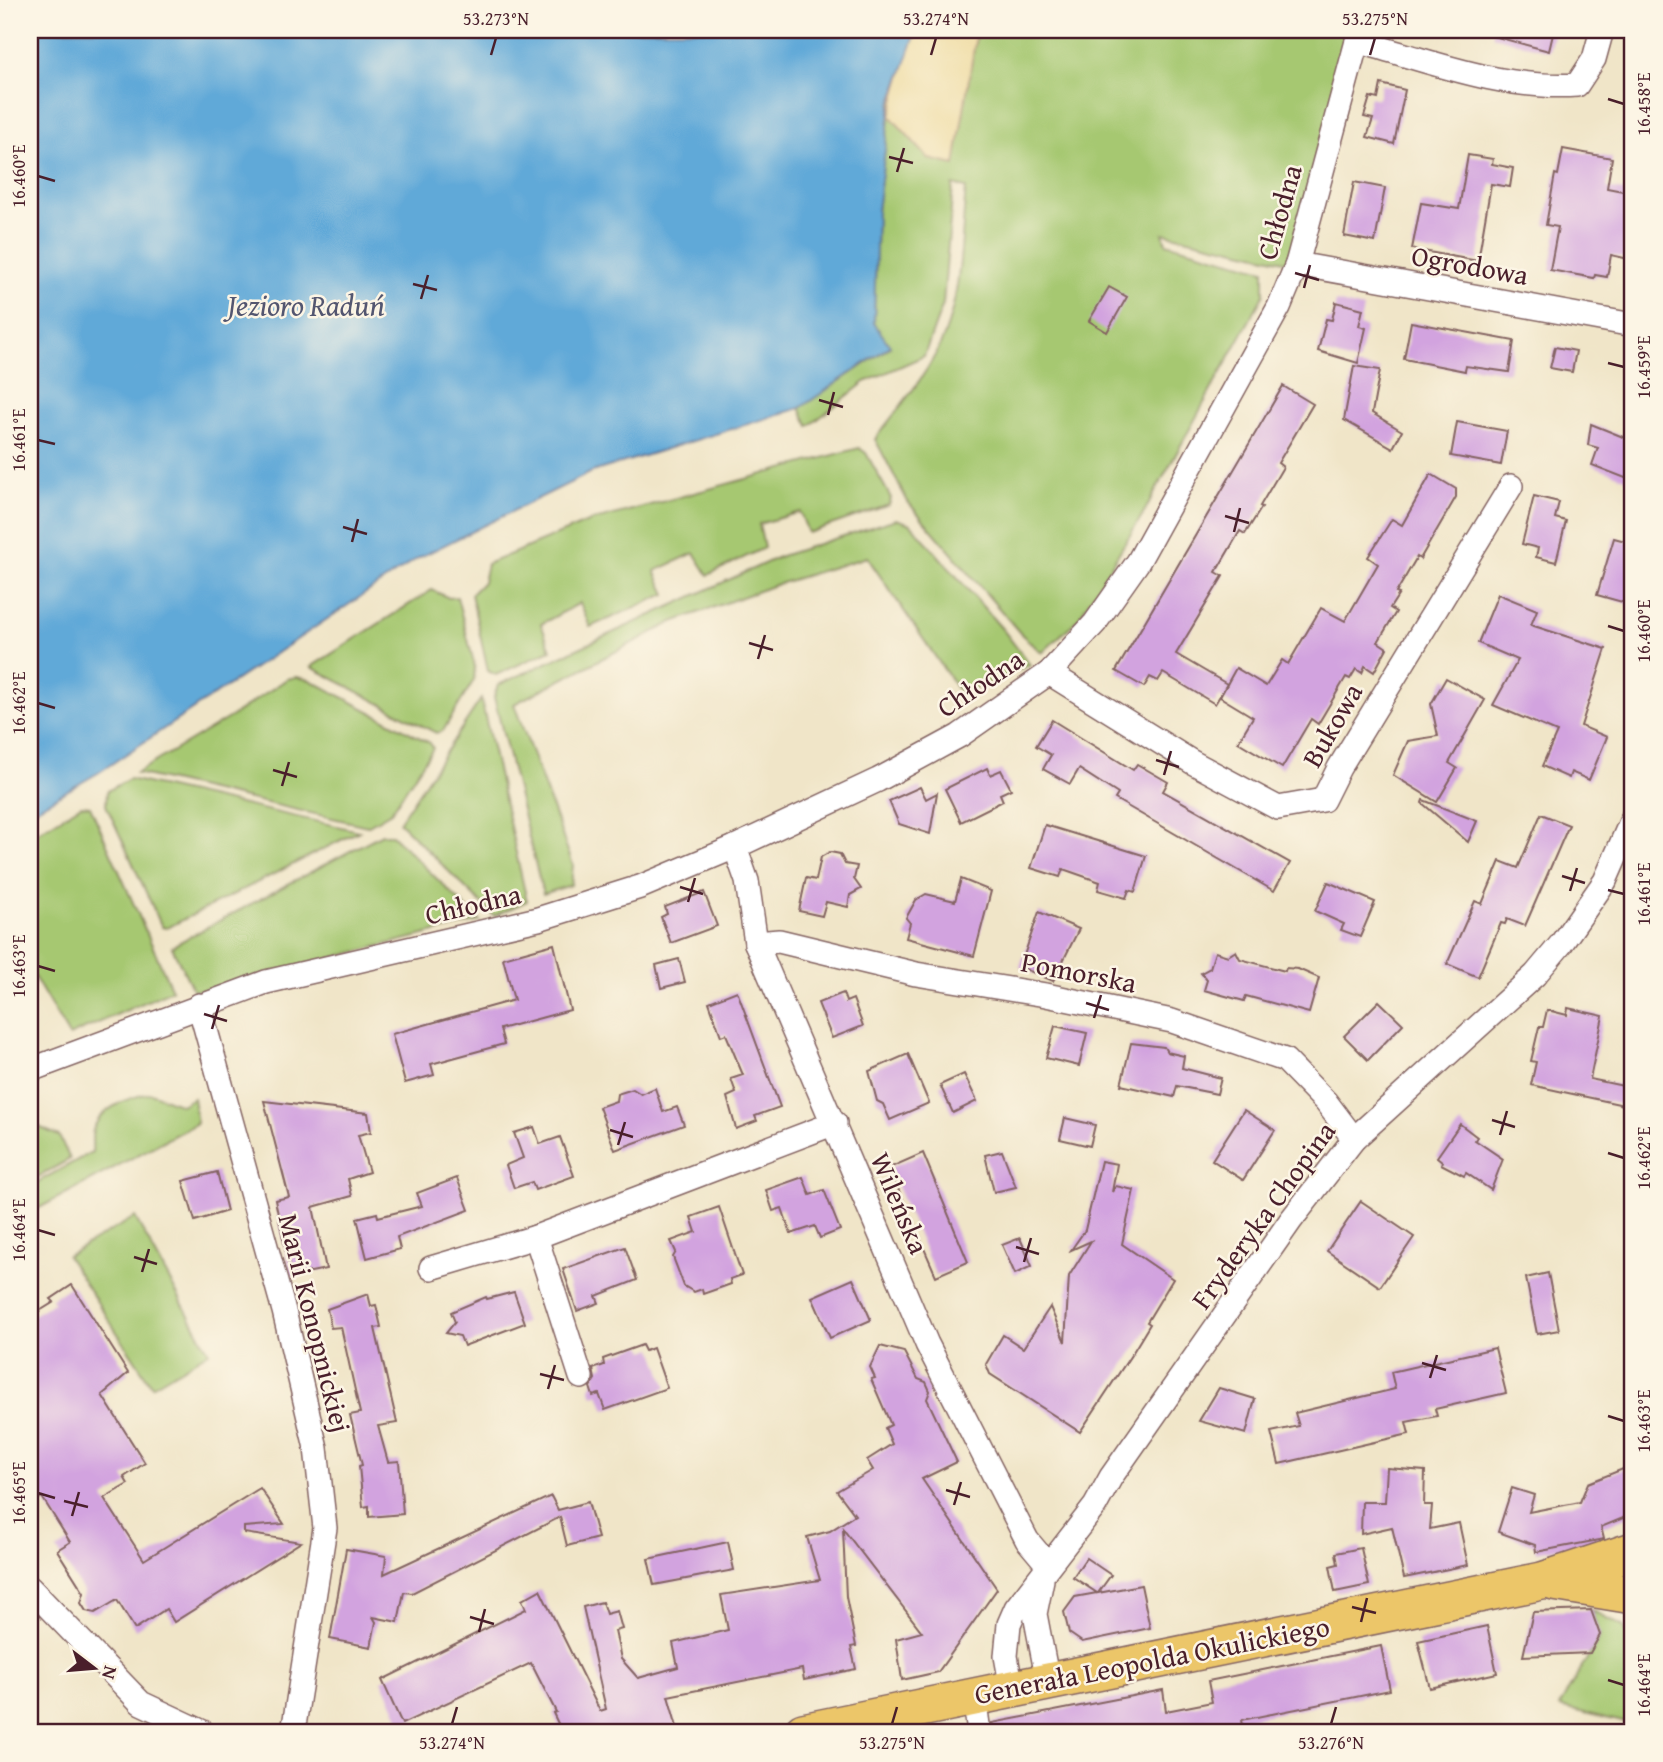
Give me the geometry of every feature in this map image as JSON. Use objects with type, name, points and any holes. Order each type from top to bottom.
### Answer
[{"type":"main road","name":"Generała Leopolda Okulickiego","points":[[803,1732],[1542,1581],[1633,1551]]},
{"type":"main road","name":"Generała Leopolda Okulickiego","points":[[1542,1581],[1633,1595]]},
{"type":"street","points":[[1358,35],[1513,84],[1546,87],[1577,85],[1594,59],[1602,30]]},
{"type":"street","name":"Chłodna","points":[[199,1005],[267,982],[538,919],[640,887],[735,847],[878,780],[959,736],[1049,673],[1095,623],[1138,562],[1273,318],[1297,264],[1358,35]]},
{"type":"street","name":"Ogrodowa","points":[[1297,264],[1633,325]]},
{"type":"street","name":"Bukowa","points":[[1049,673],[1192,762],[1279,808],[1323,800],[1339,768],[1511,486]]},
{"type":"street","name":"Fryderyka Chopina","points":[[1012,1689],[1006,1656],[1009,1624],[1046,1569],[1095,1506],[1111,1477],[1291,1220],[1354,1139],[1535,975],[1605,881],[1633,817]]},
{"type":"street","name":"Wileńska","points":[[735,847],[747,881],[756,943],[927,1343],[1027,1540],[1046,1569]]},
{"type":"street","name":"Pomorska","points":[[756,943],[779,942],[916,974],[1046,995],[1172,1021],[1285,1060],[1326,1102],[1354,1139]]},
{"type":"street","points":[[30,1070],[199,1005]]},
{"type":"street","name":"Marii Konopnickiej","points":[[199,1005],[284,1311],[316,1448],[325,1528],[293,1732]]},
{"type":"street","points":[[431,1268],[536,1237],[835,1123]]},
{"type":"street","points":[[536,1237],[581,1377]]},
{"type":"street","points":[[1046,1569],[1035,1614],[1048,1682]]},
{"type":"street","points":[[30,1588],[141,1703],[204,1732]]},
{"type":"street","points":[[974,1696],[979,1732]]},
{"type":"green space","points":[[914,30],[1359,30],[1297,264],[1163,233],[1166,243],[1264,270],[1264,294],[1143,514],[1078,619],[1042,653],[1020,633],[908,502],[875,439],[922,377],[944,336],[958,282],[966,188],[953,185],[943,304],[924,356],[865,382],[809,426],[800,408],[890,347],[874,323],[877,211],[891,104]]},
{"type":"green space","points":[[859,448],[866,453],[891,498],[889,505],[808,533],[800,512],[759,524],[764,548],[708,575],[694,553],[655,571],[666,594],[590,627],[580,603],[541,624],[551,650],[496,675],[488,671],[471,594],[483,582],[487,564],[588,522]]},
{"type":"green space","points":[[896,519],[911,524],[1030,665],[961,694],[867,557],[775,585],[673,622],[514,704],[573,865],[571,885],[543,894],[494,697],[498,685],[781,556]]},
{"type":"green space","points":[[432,590],[449,598],[457,597],[475,667],[474,680],[443,731],[436,733],[311,667]]},
{"type":"green space","points":[[296,677],[310,680],[430,743],[433,748],[391,812],[367,826],[136,773],[232,716],[287,679]]},
{"type":"green space","points":[[481,699],[527,901],[494,916],[399,822]]},
{"type":"green space","points":[[129,779],[359,831],[167,928],[162,927],[106,805],[107,791]]},
{"type":"green space","points":[[81,805],[90,806],[172,990],[69,1036],[30,970],[30,837]]},
{"type":"green space","points":[[382,834],[391,834],[480,921],[203,990],[193,990],[172,947]]},
{"type":"green space","points":[[151,1093],[181,1105],[193,1098],[197,1123],[30,1213],[30,1186],[92,1152],[93,1130],[109,1109],[126,1100]]},
{"type":"green space","points":[[30,1123],[59,1136],[70,1159],[32,1180]]},
{"type":"green space","points":[[135,1217],[209,1352],[152,1386],[67,1256]]},
{"type":"green space","points":[[1591,1610],[1624,1627],[1633,1649],[1627,1723],[1559,1707],[1600,1636]]},
{"type":"sand","points":[[914,30],[977,30],[955,165],[929,159],[890,116]]},
{"type":"water","name":"Jezioro Raduń","points":[[30,30],[917,30],[891,104],[877,211],[874,323],[890,346],[800,408],[592,472],[418,558],[98,773],[30,812]]},
{"type":"building","points":[[1493,30],[1554,30],[1549,51],[1493,36]]},
{"type":"building","points":[[1381,84],[1405,90],[1394,144],[1367,137],[1373,119],[1364,117],[1370,97],[1378,99]]},
{"type":"building","points":[[1563,149],[1612,158],[1607,188],[1633,193],[1633,260],[1611,255],[1607,277],[1595,275],[1594,278],[1550,270],[1558,227],[1546,225],[1555,174],[1558,175]]},
{"type":"building","points":[[1468,155],[1493,159],[1492,164],[1513,168],[1510,187],[1491,184],[1478,261],[1412,249],[1421,203],[1459,209]]},
{"type":"building","points":[[1354,182],[1385,188],[1375,242],[1344,236]]},
{"type":"building","points":[[1109,287],[1127,297],[1107,332],[1089,321]]},
{"type":"building","points":[[1336,302],[1363,309],[1359,326],[1366,328],[1358,363],[1318,351],[1326,319],[1332,320]]},
{"type":"building","points":[[1411,322],[1514,341],[1509,372],[1466,366],[1465,371],[1404,359]]},
{"type":"building","points":[[1555,347],[1576,351],[1572,372],[1550,368]]},
{"type":"building","points":[[1354,366],[1380,370],[1372,413],[1402,431],[1393,448],[1344,420]]},
{"type":"building","points":[[1283,386],[1313,404],[1278,463],[1283,467],[1260,506],[1262,507],[1245,534],[1240,531],[1216,572],[1223,576],[1176,654],[1227,684],[1215,704],[1163,673],[1158,681],[1150,677],[1144,687],[1116,671]]},
{"type":"building","points":[[1457,422],[1507,431],[1501,465],[1451,456]]},
{"type":"building","points":[[1591,424],[1633,441],[1633,481],[1592,465],[1598,448],[1588,445]]},
{"type":"building","points":[[1431,474],[1456,489],[1456,497],[1420,559],[1417,557],[1396,593],[1399,594],[1390,608],[1396,612],[1378,642],[1387,648],[1374,672],[1365,666],[1362,673],[1356,669],[1350,679],[1346,677],[1318,724],[1311,719],[1282,768],[1238,742],[1253,717],[1220,697],[1236,668],[1266,686],[1282,660],[1288,664],[1321,608],[1345,621],[1378,564],[1368,557],[1392,519],[1402,525]]},
{"type":"building","points":[[1534,496],[1559,502],[1555,518],[1566,521],[1556,562],[1536,557],[1538,548],[1522,544]]},
{"type":"building","points":[[1614,538],[1633,543],[1633,605],[1597,595]]},
{"type":"building","points":[[1498,594],[1537,610],[1531,625],[1606,649],[1581,726],[1607,737],[1589,780],[1571,772],[1569,778],[1542,766],[1557,732],[1493,705],[1518,660],[1478,643]]},
{"type":"building","points":[[1446,678],[1485,700],[1449,763],[1457,768],[1437,802],[1393,775],[1408,741],[1438,736],[1431,704]]},
{"type":"building","points":[[1052,720],[1133,770],[1137,764],[1168,782],[1163,791],[1290,863],[1274,891],[1115,799],[1118,794],[1079,769],[1070,784],[1043,769],[1051,755],[1036,746]]},
{"type":"building","points":[[987,768],[990,775],[1001,770],[1011,789],[1000,794],[1003,801],[961,822],[945,789]]},
{"type":"building","points":[[920,787],[926,799],[937,793],[930,834],[899,824],[889,801]]},
{"type":"building","points":[[1423,800],[1477,821],[1468,842],[1422,803]]},
{"type":"building","points":[[1541,814],[1569,825],[1525,926],[1507,919],[1505,924],[1501,923],[1478,977],[1447,964],[1475,901],[1482,904],[1500,861],[1518,868]]},
{"type":"building","points":[[1045,825],[1146,856],[1135,892],[1129,890],[1126,898],[1098,890],[1100,882],[1063,869],[1060,877],[1031,868]]},
{"type":"building","points":[[830,852],[840,854],[845,864],[857,866],[854,879],[861,889],[850,895],[848,907],[826,902],[822,916],[799,911],[806,878],[816,880],[821,857]]},
{"type":"building","points":[[961,879],[991,891],[974,956],[906,938],[910,923],[906,918],[916,900],[926,894],[955,901]]},
{"type":"building","points":[[1328,882],[1375,902],[1360,937],[1341,930],[1344,924],[1315,911]]},
{"type":"building","points":[[704,892],[717,926],[671,943],[661,917],[667,914],[665,907]]},
{"type":"building","points":[[1039,912],[1079,929],[1053,981],[1020,967]]},
{"type":"building","points":[[554,944],[570,1010],[500,1029],[504,1044],[431,1064],[434,1075],[405,1083],[392,1034],[514,1000],[503,958]]},
{"type":"building","points":[[1236,951],[1240,959],[1285,971],[1286,968],[1298,969],[1319,978],[1309,1013],[1246,996],[1244,1001],[1204,990],[1207,980],[1201,973],[1210,968],[1215,952],[1228,956]]},
{"type":"building","points":[[679,959],[685,982],[661,988],[656,965]]},
{"type":"building","points":[[737,991],[780,1107],[755,1116],[757,1121],[736,1129],[727,1097],[736,1093],[731,1079],[743,1075],[726,1034],[721,1036],[709,1002]]},
{"type":"building","points":[[843,993],[846,1002],[853,999],[863,1026],[832,1038],[818,1003]]},
{"type":"building","points":[[1379,1001],[1403,1024],[1368,1060],[1344,1036]]},
{"type":"building","points":[[1568,1008],[1603,1016],[1590,1079],[1633,1088],[1633,1107],[1531,1085],[1536,1062],[1531,1061],[1539,1027],[1543,1027],[1547,1010],[1567,1015]]},
{"type":"building","points":[[1055,1026],[1087,1033],[1079,1066],[1046,1058]]},
{"type":"building","points":[[1131,1043],[1164,1047],[1167,1052],[1184,1056],[1182,1068],[1221,1078],[1217,1094],[1177,1086],[1174,1097],[1121,1085]]},
{"type":"building","points":[[908,1054],[929,1103],[890,1120],[883,1104],[877,1101],[869,1071]]},
{"type":"building","points":[[964,1074],[977,1101],[953,1113],[940,1085]]},
{"type":"building","points":[[655,1088],[663,1112],[677,1107],[684,1125],[615,1150],[599,1107],[616,1101],[617,1094],[633,1089],[641,1094]]},
{"type":"building","points":[[264,1101],[368,1113],[371,1132],[358,1135],[369,1172],[348,1179],[352,1196],[313,1207],[326,1269],[291,1276],[275,1200],[289,1197]]},
{"type":"building","points":[[1244,1110],[1275,1130],[1243,1180],[1212,1160]]},
{"type":"building","points":[[1065,1118],[1095,1125],[1090,1146],[1060,1139]]},
{"type":"building","points":[[1460,1124],[1477,1137],[1475,1140],[1503,1159],[1491,1190],[1466,1173],[1464,1176],[1441,1164],[1442,1161],[1437,1157]]},
{"type":"building","points":[[534,1127],[540,1144],[560,1137],[574,1176],[535,1190],[532,1182],[514,1188],[506,1165],[523,1158],[514,1133]]},
{"type":"building","points":[[1002,1151],[1016,1187],[994,1192],[985,1155]]},
{"type":"building","points":[[923,1153],[968,1262],[936,1276],[889,1168]]},
{"type":"building","points":[[1101,1161],[1117,1164],[1112,1192],[1116,1186],[1134,1190],[1122,1244],[1173,1279],[1147,1322],[1150,1324],[1133,1352],[1080,1432],[990,1374],[986,1364],[1003,1335],[1023,1348],[1050,1307],[1065,1342],[1069,1276],[1091,1241],[1071,1250],[1085,1230]]},
{"type":"building","points":[[217,1172],[227,1211],[195,1221],[183,1181]]},
{"type":"building","points":[[803,1177],[810,1195],[824,1190],[840,1230],[820,1238],[815,1226],[791,1234],[782,1208],[773,1211],[766,1190]]},
{"type":"building","points":[[457,1178],[469,1210],[397,1237],[400,1249],[367,1258],[357,1218],[377,1213],[378,1217],[422,1206],[417,1193]]},
{"type":"building","points":[[1361,1201],[1414,1237],[1380,1287],[1327,1251]]},
{"type":"building","points":[[719,1207],[742,1275],[730,1279],[731,1284],[703,1294],[702,1289],[694,1292],[684,1286],[673,1257],[676,1252],[671,1241],[696,1232],[691,1217]]},
{"type":"building","points":[[1020,1238],[1032,1266],[1015,1274],[1002,1245]]},
{"type":"building","points":[[625,1247],[637,1280],[596,1296],[599,1303],[577,1311],[563,1269]]},
{"type":"building","points":[[1548,1273],[1559,1330],[1537,1334],[1526,1278]]},
{"type":"building","points":[[853,1279],[871,1320],[830,1338],[812,1297]]},
{"type":"building","points":[[72,1285],[128,1373],[102,1395],[145,1463],[124,1477],[128,1484],[104,1498],[144,1560],[260,1488],[284,1524],[244,1527],[244,1533],[301,1542],[174,1622],[166,1609],[135,1629],[117,1600],[95,1613],[86,1611],[81,1603],[84,1593],[57,1550],[70,1542],[42,1497],[30,1504],[30,1317],[54,1302],[51,1299]]},
{"type":"building","points":[[514,1292],[525,1323],[464,1346],[460,1336],[446,1333],[455,1322],[451,1312],[486,1297],[487,1299]]},
{"type":"building","points":[[368,1294],[371,1306],[376,1305],[381,1327],[375,1328],[397,1423],[378,1426],[388,1462],[399,1461],[403,1514],[369,1517],[369,1506],[363,1507],[359,1466],[362,1465],[350,1415],[360,1413],[341,1327],[331,1328],[327,1309]]},
{"type":"building","points":[[642,1345],[645,1351],[653,1348],[667,1388],[605,1410],[599,1394],[593,1396],[590,1387],[595,1379],[593,1369],[604,1365],[603,1359]]},
{"type":"building","points":[[880,1346],[904,1352],[918,1379],[926,1382],[930,1391],[927,1399],[957,1462],[922,1479],[997,1589],[938,1672],[902,1680],[896,1639],[922,1632],[843,1529],[846,1597],[856,1646],[851,1647],[856,1669],[804,1680],[802,1669],[668,1696],[677,1727],[661,1732],[562,1732],[553,1713],[556,1712],[531,1663],[402,1724],[382,1680],[526,1609],[522,1600],[540,1590],[600,1711],[606,1709],[583,1607],[602,1602],[606,1614],[617,1611],[622,1629],[615,1631],[621,1659],[638,1678],[678,1667],[673,1643],[728,1630],[721,1595],[820,1580],[807,1537],[830,1531],[855,1515],[837,1491],[873,1470],[867,1460],[892,1444],[885,1428],[891,1425],[871,1379],[875,1378],[870,1367]]},
{"type":"building","points":[[1495,1348],[1506,1393],[1435,1409],[1437,1416],[1406,1422],[1409,1434],[1279,1464],[1271,1432],[1299,1426],[1295,1413],[1395,1389],[1391,1372]]},
{"type":"building","points":[[1219,1388],[1255,1399],[1246,1434],[1199,1421]]},
{"type":"building","points":[[1633,1465],[1633,1514],[1601,1527],[1604,1539],[1536,1552],[1535,1545],[1498,1532],[1512,1488],[1534,1495],[1529,1512],[1580,1502],[1588,1483]]},
{"type":"building","points":[[1387,1468],[1425,1471],[1424,1505],[1432,1505],[1430,1529],[1459,1523],[1468,1565],[1404,1578],[1392,1527],[1361,1534],[1362,1502],[1385,1502]]},
{"type":"building","points":[[551,1496],[558,1510],[588,1502],[598,1538],[567,1546],[560,1517],[412,1593],[404,1592],[398,1622],[373,1617],[376,1622],[371,1647],[330,1639],[346,1549],[386,1556],[384,1574]]},
{"type":"building","points":[[728,1542],[734,1570],[654,1585],[648,1559]]},
{"type":"building","points":[[1361,1548],[1369,1585],[1335,1592],[1330,1566],[1338,1564],[1336,1553]]},
{"type":"building","points":[[1086,1558],[1111,1575],[1098,1593],[1141,1585],[1150,1628],[1082,1642],[1069,1633],[1064,1612],[1075,1597],[1097,1593],[1073,1577]]},
{"type":"building","points":[[1591,1610],[1600,1635],[1590,1653],[1523,1656],[1533,1612]]},
{"type":"building","points":[[1487,1626],[1497,1673],[1430,1688],[1418,1641]]},
{"type":"building","points":[[1381,1646],[1390,1690],[1242,1720],[1244,1732],[993,1732],[992,1723],[1163,1690],[1166,1711],[1212,1702],[1208,1681]]}]
